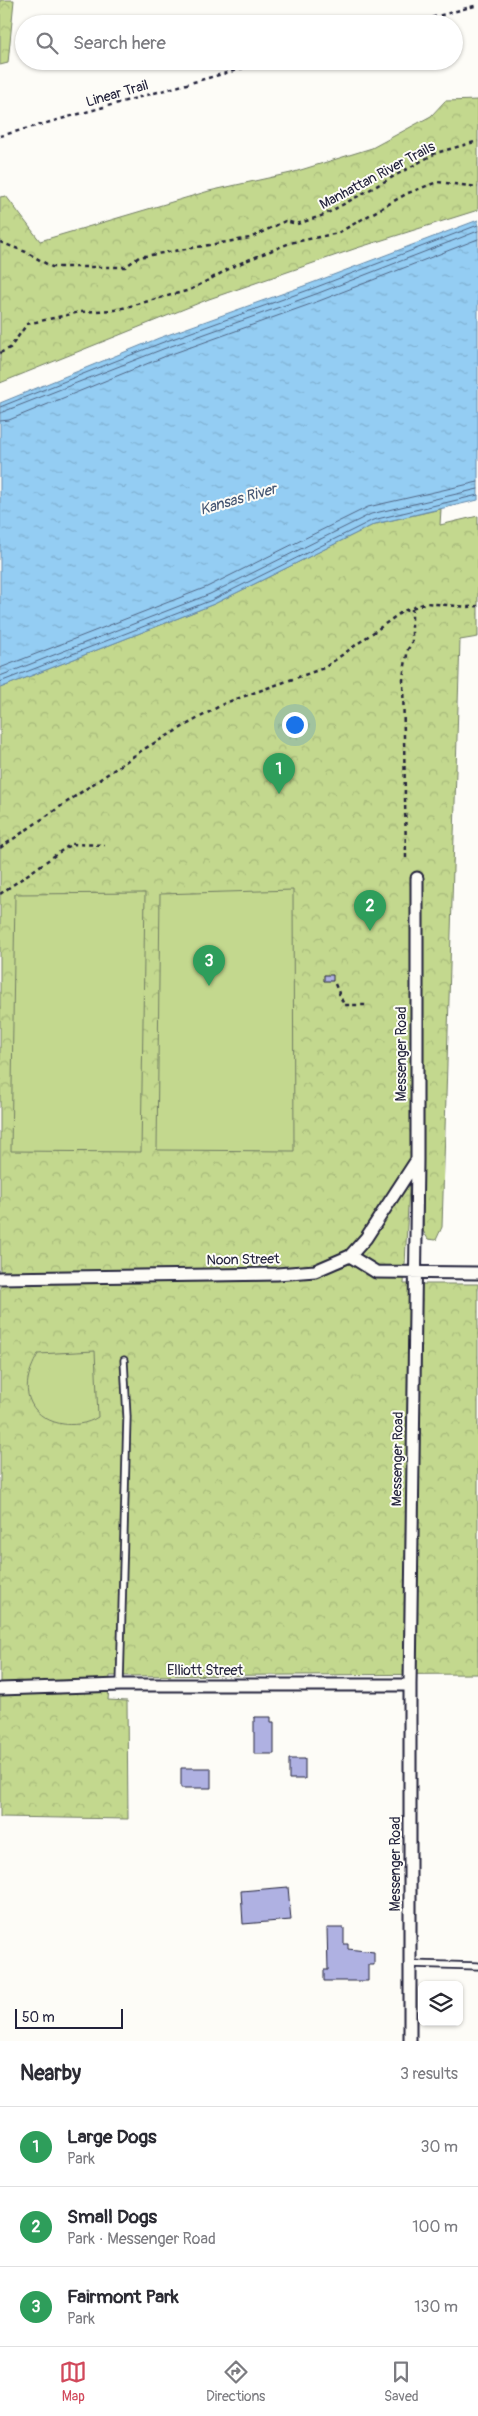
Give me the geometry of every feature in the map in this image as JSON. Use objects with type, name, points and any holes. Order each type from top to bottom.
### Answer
[{"type":"street","name":"Messenger Road","points":[[410,2041],[410,1685],[417,878]]},
{"type":"street","points":[[416,1160],[366,1238],[350,1256],[376,1272],[478,1273]]},
{"type":"street","name":"Noon Street","points":[[0,1278],[315,1272],[350,1256]]},
{"type":"street","name":"Elliott Street","points":[[0,1689],[120,1685],[410,1685]]},
{"type":"lane","points":[[120,1685],[126,1417],[124,1360]]},
{"type":"lane","points":[[410,1964],[478,1966]]},
{"type":"path","points":[[442,15],[478,5]]},
{"type":"path","name":"Linear Trail","points":[[0,136],[237,70]]},
{"type":"path","name":"Manhattan River Trails","points":[[0,242],[26,252],[52,268],[125,266],[139,257],[250,238],[284,221],[297,224],[324,216],[436,152],[478,141]]},
{"type":"path","points":[[0,353],[10,348],[28,324],[80,312],[115,310],[190,290],[236,265],[290,243],[338,234],[408,193],[437,182],[478,187]]},
{"type":"path","points":[[0,848],[144,749],[225,704],[324,668],[403,611],[426,603],[468,607],[478,606]]},
{"type":"path","points":[[406,858],[403,677],[412,643],[412,609]]},
{"type":"path","points":[[0,894],[71,844],[106,845]]},
{"type":"path","points":[[335,984],[344,1005],[369,1005]]},
{"type":"green space","points":[[0,0],[14,0],[8,63],[0,65]]},
{"type":"green space","points":[[478,100],[478,210],[357,248],[209,299],[0,383],[0,197],[6,196],[40,241],[209,191],[291,173],[372,148],[431,116],[445,101]]},
{"type":"green space","points":[[441,509],[440,525],[478,516],[478,637],[460,640],[442,1227],[436,1240],[428,1239],[423,1231],[423,911],[404,1284],[478,1284],[478,1674],[110,1676],[108,1700],[127,1701],[128,1819],[0,1817],[0,688],[214,604],[375,524]]},
{"type":"green space","points":[[293,890],[294,1151],[157,1150],[160,894]]},
{"type":"green space","points":[[145,893],[141,1152],[11,1151],[15,894]]},
{"type":"green space","points":[[95,1351],[98,1417],[80,1424],[69,1425],[49,1420],[41,1415],[29,1398],[27,1387],[31,1370],[38,1354]]},
{"type":"water","name":"Kansas River","points":[[478,220],[478,500],[375,524],[214,604],[0,688],[0,403],[159,338]]},
{"type":"building","points":[[324,975],[333,975],[333,981],[324,981]]},
{"type":"building","points":[[254,1717],[271,1717],[271,1722],[274,1722],[274,1754],[254,1754]]},
{"type":"building","points":[[289,1759],[305,1759],[305,1779],[289,1779]]},
{"type":"building","points":[[181,1768],[211,1768],[211,1788],[181,1788]]},
{"type":"building","points":[[288,1887],[291,1920],[243,1924],[241,1891]]},
{"type":"building","points":[[327,1928],[344,1928],[344,1944],[348,1944],[348,1949],[374,1952],[374,1965],[368,1965],[368,1981],[324,1981],[324,1970],[328,1970]]},
{"type":"place","name":"Large Dogs","points":[[279,794]]},
{"type":"place","name":"Small Dogs","points":[[370,931]]},
{"type":"place","name":"Fairmont Park","points":[[209,986]]}]
